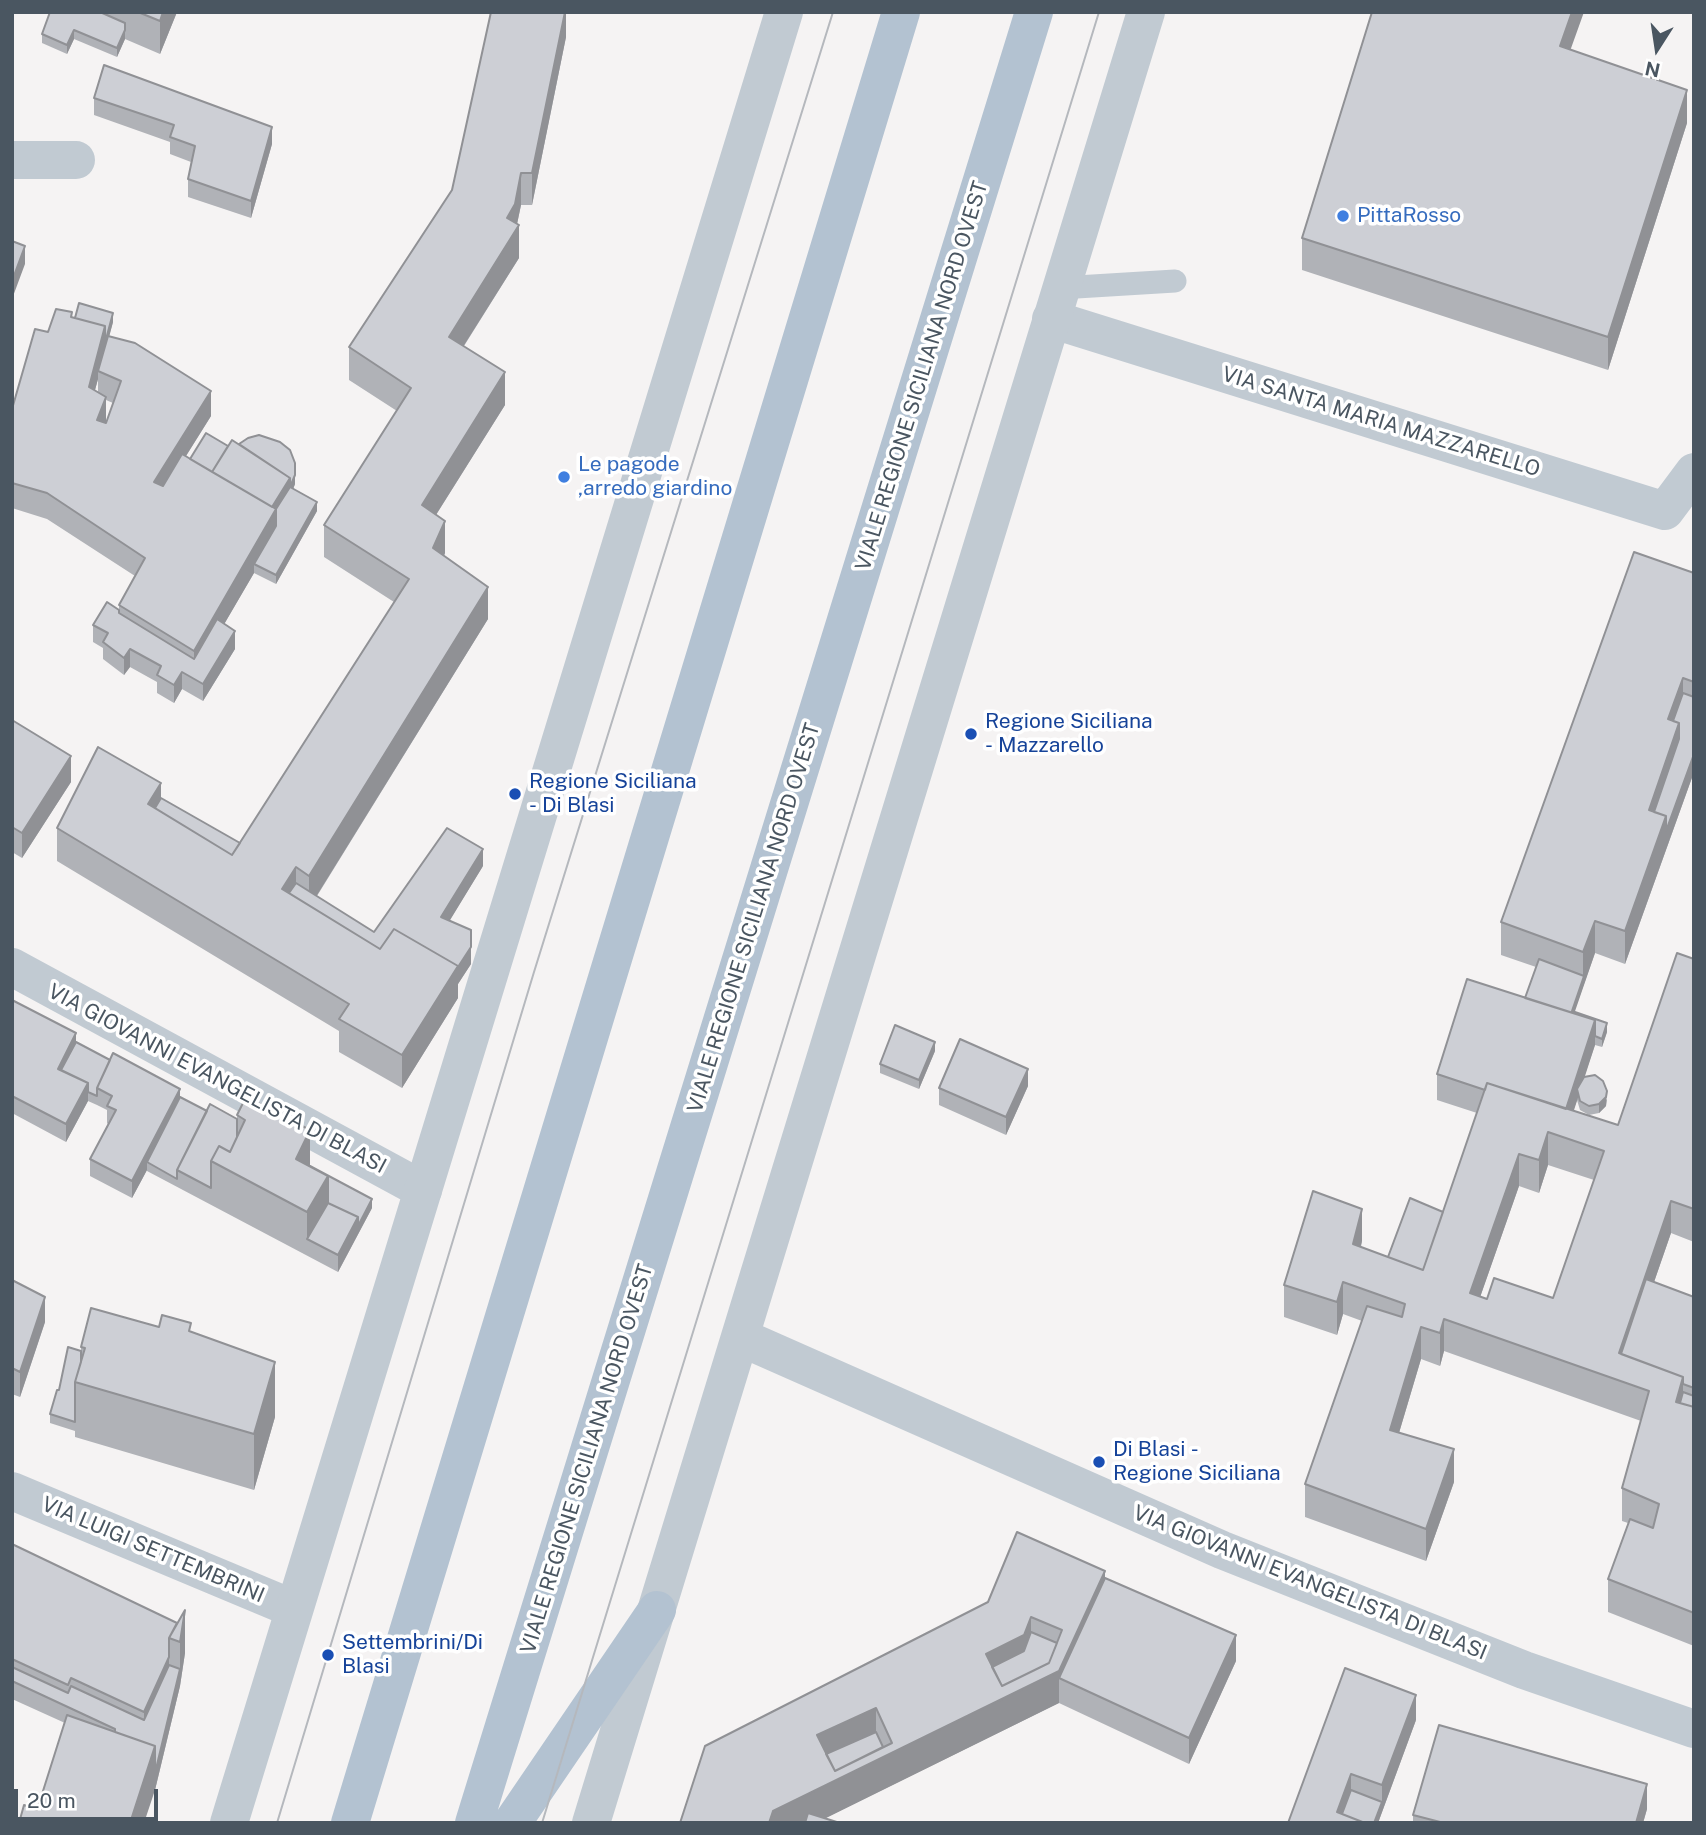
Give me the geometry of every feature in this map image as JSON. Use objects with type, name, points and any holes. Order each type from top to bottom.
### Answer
[{"type":"main road","points":[[334,1823],[355,1807],[901,12]]},
{"type":"main road","name":"VIALE REGIONE SICILIANA NORD OVEST","points":[[474,1823],[1034,12]]},
{"type":"main road","points":[[512,1823],[657,1611]]},
{"type":"street","points":[[229,1823],[784,12]]},
{"type":"street","points":[[590,1823],[1146,12]]},
{"type":"street","points":[[12,160],[76,160]]},
{"type":"street","name":"VIA SANTA MARIA MAZZARELLO","points":[[1056,303],[1665,511],[1694,472]]},
{"type":"street","name":"VIA GIOVANNI EVANGELISTA DI BLASI","points":[[12,967],[423,1190]]},
{"type":"street","name":"VIA GIOVANNI EVANGELISTA DI BLASI","points":[[740,1338],[1222,1550],[1524,1670],[1694,1729]]},
{"type":"street","name":"VIA LUIGI SETTEMBRINI","points":[[12,1491],[294,1609]]},
{"type":"lane","points":[[1056,303],[1175,281]]},
{"type":"building","points":[[50,12],[100,12],[125,23],[125,30],[117,48],[74,30],[67,45],[42,34]]},
{"type":"building","points":[[138,12],[163,12],[160,21]]},
{"type":"building","points":[[491,12],[565,12],[532,173],[521,173],[515,204],[507,218],[519,225],[449,337],[505,372],[422,505],[445,521],[433,548],[488,587],[309,876],[296,867],[282,889],[380,949],[394,929],[458,966],[402,1055],[339,1019],[349,1004],[57,828],[98,747],[161,783],[148,804],[232,855],[409,579],[324,525],[411,388],[349,347],[452,190]]},
{"type":"building","points":[[1372,12],[1572,12],[1560,46],[1687,90],[1608,337],[1302,238]]},
{"type":"building","points":[[104,65],[272,127],[251,201],[188,179],[195,146],[170,137],[174,125],[94,98]]},
{"type":"building","points":[[12,241],[25,246],[12,281]]},
{"type":"building","points":[[79,303],[113,313],[105,343],[105,326],[75,318]]},
{"type":"building","points":[[56,309],[72,312],[71,317],[105,326],[89,387],[106,397],[97,420],[106,423],[121,381],[98,371],[108,336],[135,343],[211,391],[154,482],[163,486],[182,454],[276,509],[194,651],[119,605],[145,558],[47,493],[12,483],[12,409],[35,329],[48,332]]},
{"type":"building","points":[[206,433],[228,446],[212,472],[190,459]]},
{"type":"building","points":[[259,435],[280,442],[290,450],[295,463],[295,475],[290,487],[290,478],[239,444]]},
{"type":"building","points":[[232,440],[290,478],[272,507],[212,472]]},
{"type":"building","points":[[290,487],[317,502],[276,575],[254,564],[276,526],[276,509]]},
{"type":"building","points":[[1634,552],[1694,573],[1694,682],[1683,678],[1668,719],[1679,723],[1649,810],[1666,816],[1625,931],[1595,921],[1583,952],[1501,922]]},
{"type":"building","points":[[107,602],[119,610],[119,613],[194,659],[217,619],[235,631],[203,684],[182,672],[174,685],[157,675],[161,666],[130,649],[124,658],[103,642],[108,633],[93,625]]},
{"type":"building","points":[[1683,693],[1694,697],[1694,754],[1666,831],[1666,816],[1654,812],[1679,739],[1679,723],[1673,721]]},
{"type":"building","points":[[12,720],[71,756],[22,833],[12,827]]},
{"type":"building","points":[[161,798],[240,843],[232,855],[155,808]]},
{"type":"building","points":[[447,828],[483,849],[441,917],[471,930],[471,947],[458,967],[394,929],[380,949],[289,893],[296,883],[374,932]]},
{"type":"building","points":[[1677,953],[1694,959],[1694,1209],[1671,1201],[1619,1353],[1683,1377],[1676,1402],[1694,1407],[1694,1613],[1608,1579],[1630,1519],[1653,1528],[1659,1504],[1622,1488],[1649,1391],[1444,1319],[1440,1333],[1421,1327],[1390,1430],[1454,1449],[1426,1529],[1305,1484],[1367,1306],[1402,1317],[1405,1304],[1343,1282],[1337,1302],[1284,1285],[1313,1191],[1362,1209],[1353,1244],[1423,1270],[1487,1083],[1618,1125]],"holes":[[[1548,1132],[1604,1151],[1553,1298],[1494,1278],[1487,1299],[1470,1293],[1519,1154],[1539,1160]]]},
{"type":"building","points":[[1539,959],[1584,976],[1572,1011],[1607,1023],[1602,1039],[1595,1036],[1595,1020],[1525,998]]},
{"type":"building","points":[[1467,979],[1595,1020],[1566,1109],[1487,1083],[1485,1090],[1437,1074]]},
{"type":"building","points":[[12,1000],[76,1033],[58,1069],[88,1083],[66,1124],[12,1096]]},
{"type":"building","points":[[895,1025],[935,1042],[919,1080],[880,1064]]},
{"type":"building","points":[[960,1039],[1028,1069],[1006,1117],[939,1088]]},
{"type":"building","points":[[76,1042],[110,1060],[97,1088],[97,1096],[88,1092],[88,1083],[61,1070]]},
{"type":"building","points":[[113,1053],[180,1089],[132,1181],[90,1159],[116,1110],[107,1106],[112,1096],[97,1088]]},
{"type":"building","points":[[1595,1075],[1603,1081],[1606,1097],[1599,1104],[1589,1106],[1580,1101],[1577,1089],[1584,1077]]},
{"type":"building","points":[[180,1097],[207,1111],[177,1170],[177,1179],[147,1162]]},
{"type":"building","points":[[246,1097],[310,1130],[296,1159],[328,1176],[307,1212],[211,1161],[219,1146],[230,1152],[245,1120],[237,1115]]},
{"type":"building","points":[[210,1104],[237,1119],[237,1137],[230,1152],[219,1146],[211,1161],[211,1188],[177,1170]]},
{"type":"building","points":[[310,1166],[372,1199],[358,1226],[358,1217],[328,1203],[328,1176]]},
{"type":"building","points":[[1410,1198],[1443,1212],[1423,1270],[1388,1257]]},
{"type":"building","points":[[328,1203],[358,1217],[338,1255],[307,1239]]},
{"type":"building","points":[[1646,1279],[1694,1297],[1694,1388],[1683,1384],[1683,1377],[1621,1354]]},
{"type":"building","points":[[12,1280],[45,1297],[20,1372],[12,1368]]},
{"type":"building","points":[[91,1308],[159,1327],[162,1315],[191,1323],[189,1331],[275,1362],[254,1434],[75,1382],[85,1348],[81,1347]]},
{"type":"building","points":[[68,1347],[81,1351],[75,1382],[75,1422],[50,1414],[59,1390]]},
{"type":"building","points":[[1683,1392],[1694,1396],[1694,1407],[1680,1403]]},
{"type":"building","points":[[1017,1532],[1105,1571],[1059,1671],[773,1811],[769,1823],[680,1823],[705,1746],[988,1602]],"holes":[[[1031,1617],[1062,1630],[1049,1663],[1002,1686],[986,1654],[1024,1635]],[[876,1708],[892,1743],[835,1771],[817,1735]]]},
{"type":"building","points":[[12,1544],[177,1623],[169,1638],[169,1657],[144,1712],[71,1678],[68,1685],[12,1659]]},
{"type":"building","points":[[1105,1578],[1236,1635],[1189,1738],[1059,1678]]},
{"type":"building","points":[[185,1610],[180,1642],[169,1638]]},
{"type":"building","points":[[1031,1632],[1057,1643],[1049,1663],[1002,1686],[992,1667],[1024,1651]]},
{"type":"building","points":[[169,1665],[180,1669],[155,1773],[155,1746],[115,1732],[115,1729],[12,1681],[12,1667],[68,1693],[71,1686],[144,1720]]},
{"type":"building","points":[[1345,1668],[1416,1695],[1382,1785],[1351,1774],[1337,1812],[1365,1823],[1288,1823]]},
{"type":"building","points":[[67,1715],[155,1746],[130,1823],[19,1823],[24,1805],[37,1810]]},
{"type":"building","points":[[1439,1725],[1647,1784],[1636,1823],[1444,1823],[1413,1815]]},
{"type":"building","points":[[876,1732],[883,1747],[835,1771],[826,1754]]},
{"type":"building","points":[[1351,1790],[1382,1802],[1374,1823],[1365,1823],[1342,1814]]},
{"type":"building","points":[[808,1813],[840,1823],[805,1823]]},
{"type":"tram line","points":[[277,1823],[534,972],[833,12]]},
{"type":"tram line","points":[[542,1823],[1099,12]]},
{"type":"place","name":"PittaRosso","points":[[1343,216]]},
{"type":"place","name":"Le pagode ,arredo giardino","points":[[564,477]]},
{"type":"place","name":"Regione Siciliana - Mazzarello","points":[[971,734]]},
{"type":"place","name":"Regione Siciliana - Di Blasi","points":[[515,794]]},
{"type":"place","name":"Di Blasi - Regione Siciliana","points":[[1099,1462]]},
{"type":"place","name":"Settembrini/Di Blasi","points":[[328,1655]]}]
